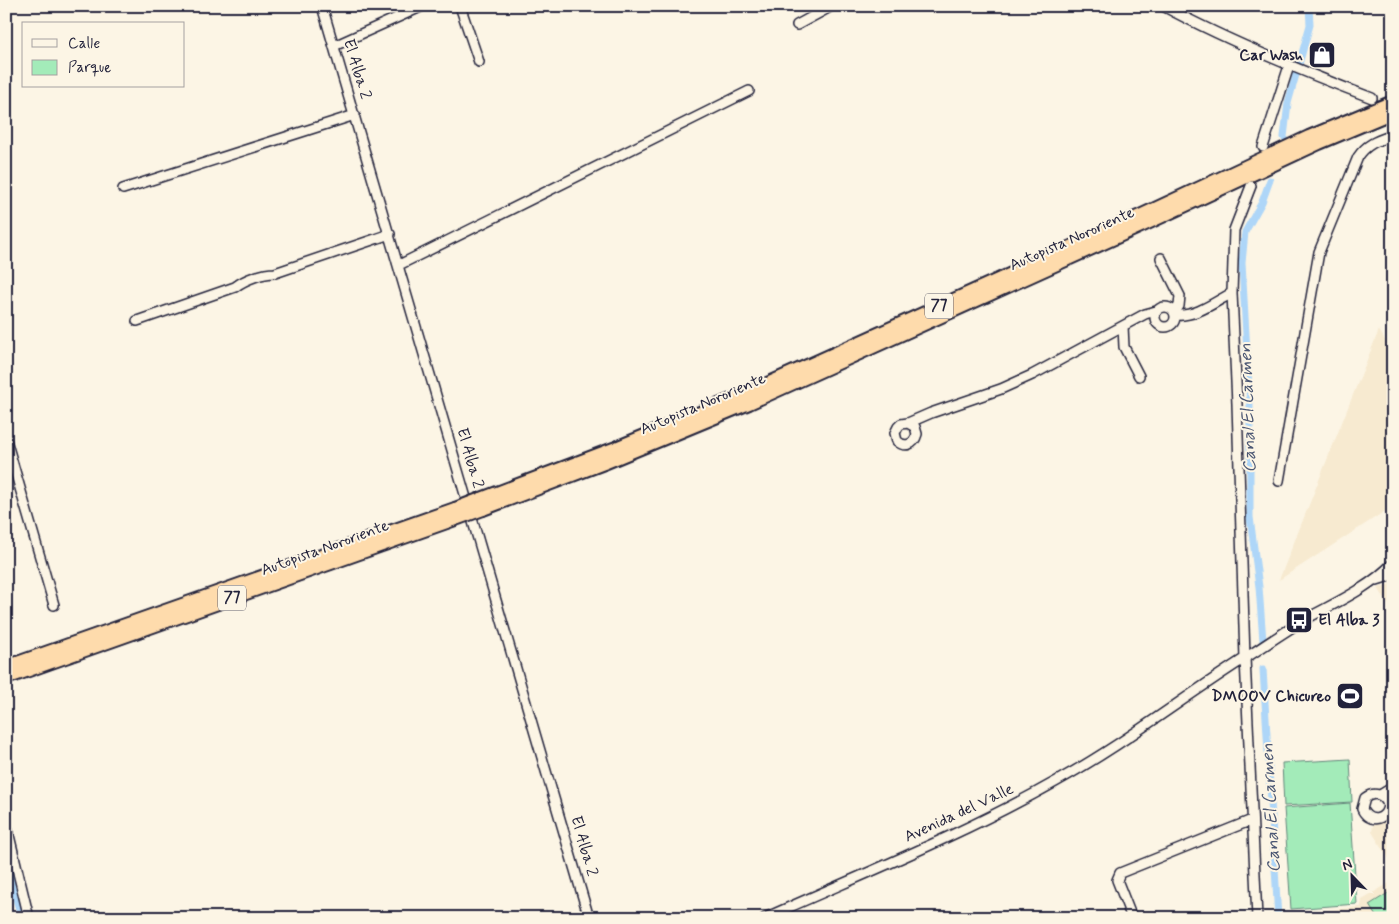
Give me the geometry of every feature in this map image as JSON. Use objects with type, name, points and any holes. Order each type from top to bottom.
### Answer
[{"type":"highway","name":"Autopista Nororiente","points":[[482,504],[736,398],[1140,216],[1309,137],[1393,102]]},
{"type":"highway","name":"Autopista Nororiente","points":[[6,667],[604,464],[740,407],[1320,143],[1393,112]]},
{"type":"highway","name":"Autopista Nororiente","points":[[6,678],[456,513]]},
{"type":"street","name":"El Alba 2","points":[[322,6],[589,918]]},
{"type":"street","points":[[334,46],[423,6]]},
{"type":"street","points":[[460,6],[479,62]]},
{"type":"street","points":[[797,25],[832,6]]},
{"type":"street","points":[[1163,6],[1295,68],[1372,98]]},
{"type":"street","points":[[1262,147],[1295,68]]},
{"type":"street","points":[[398,265],[749,92]]},
{"type":"street","points":[[123,189],[355,115]]},
{"type":"street","points":[[1278,481],[1319,252],[1360,153],[1373,142],[1393,135]]},
{"type":"street","points":[[1251,186],[1234,230],[1232,293],[1238,413],[1245,661],[1257,918]]},
{"type":"street","points":[[137,321],[235,288],[242,282],[267,274],[275,274],[390,234]]},
{"type":"street","points":[[1156,311],[1154,315],[1156,322],[1164,327],[1171,325],[1174,322],[1179,306],[1180,296],[1161,258]]},
{"type":"street","points":[[908,423],[1032,376],[1145,314],[1166,308],[1175,314],[1186,315],[1194,313],[1232,293]]},
{"type":"street","points":[[1123,326],[1124,347],[1139,376]]},
{"type":"street","points":[[6,440],[54,605]]},
{"type":"street","points":[[6,475],[16,472]]},
{"type":"street","name":"Avenida del Valle","points":[[766,918],[1010,807],[1081,767],[1156,719],[1179,701],[1245,661],[1304,620],[1340,602],[1370,583],[1393,563]]},
{"type":"street","name":"Avenida del Valle","points":[[1370,583],[1393,575]]},
{"type":"street","points":[[1380,795],[1390,804],[1386,813],[1378,819],[1370,818],[1364,814],[1362,804],[1365,798],[1371,794],[1380,795],[1393,787]]},
{"type":"street","points":[[1132,918],[1117,880],[1120,874],[1252,820]]},
{"type":"street","points":[[6,823],[29,918]]},
{"type":"shaded area","points":[[1379,330],[1393,354],[1393,506],[1279,580]]},
{"type":"shaded area","points":[[1393,583],[1393,611],[1378,588]]},
{"type":"shaded area","points":[[1393,812],[1393,865],[1372,832],[1373,825],[1385,821]]},
{"type":"shaded area","points":[[1393,881],[1393,918],[1283,918],[1283,914],[1361,907],[1362,899]]},
{"type":"green space","points":[[1350,759],[1352,802],[1284,806],[1282,763]]},
{"type":"green space","points":[[1350,803],[1357,904],[1291,909],[1284,808]]},
{"type":"green space","points":[[1393,890],[1393,918],[1377,918],[1369,905]]},
{"type":"waterway","name":"Canal El Carmen","points":[[1284,137],[1288,103],[1310,25],[1309,6]]},
{"type":"waterway","name":"Canal El Carmen","points":[[1263,641],[1259,587],[1250,517],[1250,406],[1242,263],[1245,232],[1262,202],[1270,180]]},
{"type":"waterway","name":"Canal El Carmen","points":[[1263,669],[1278,918]]},
{"type":"waterway","points":[[6,851],[13,891],[22,918]]},
{"type":"place","name":"Car Wash","points":[[1322,55]]},
{"type":"place","name":"El Alba 3","points":[[1299,620]]},
{"type":"place","name":"DMOOV Chicureo","points":[[1350,696]]}]
